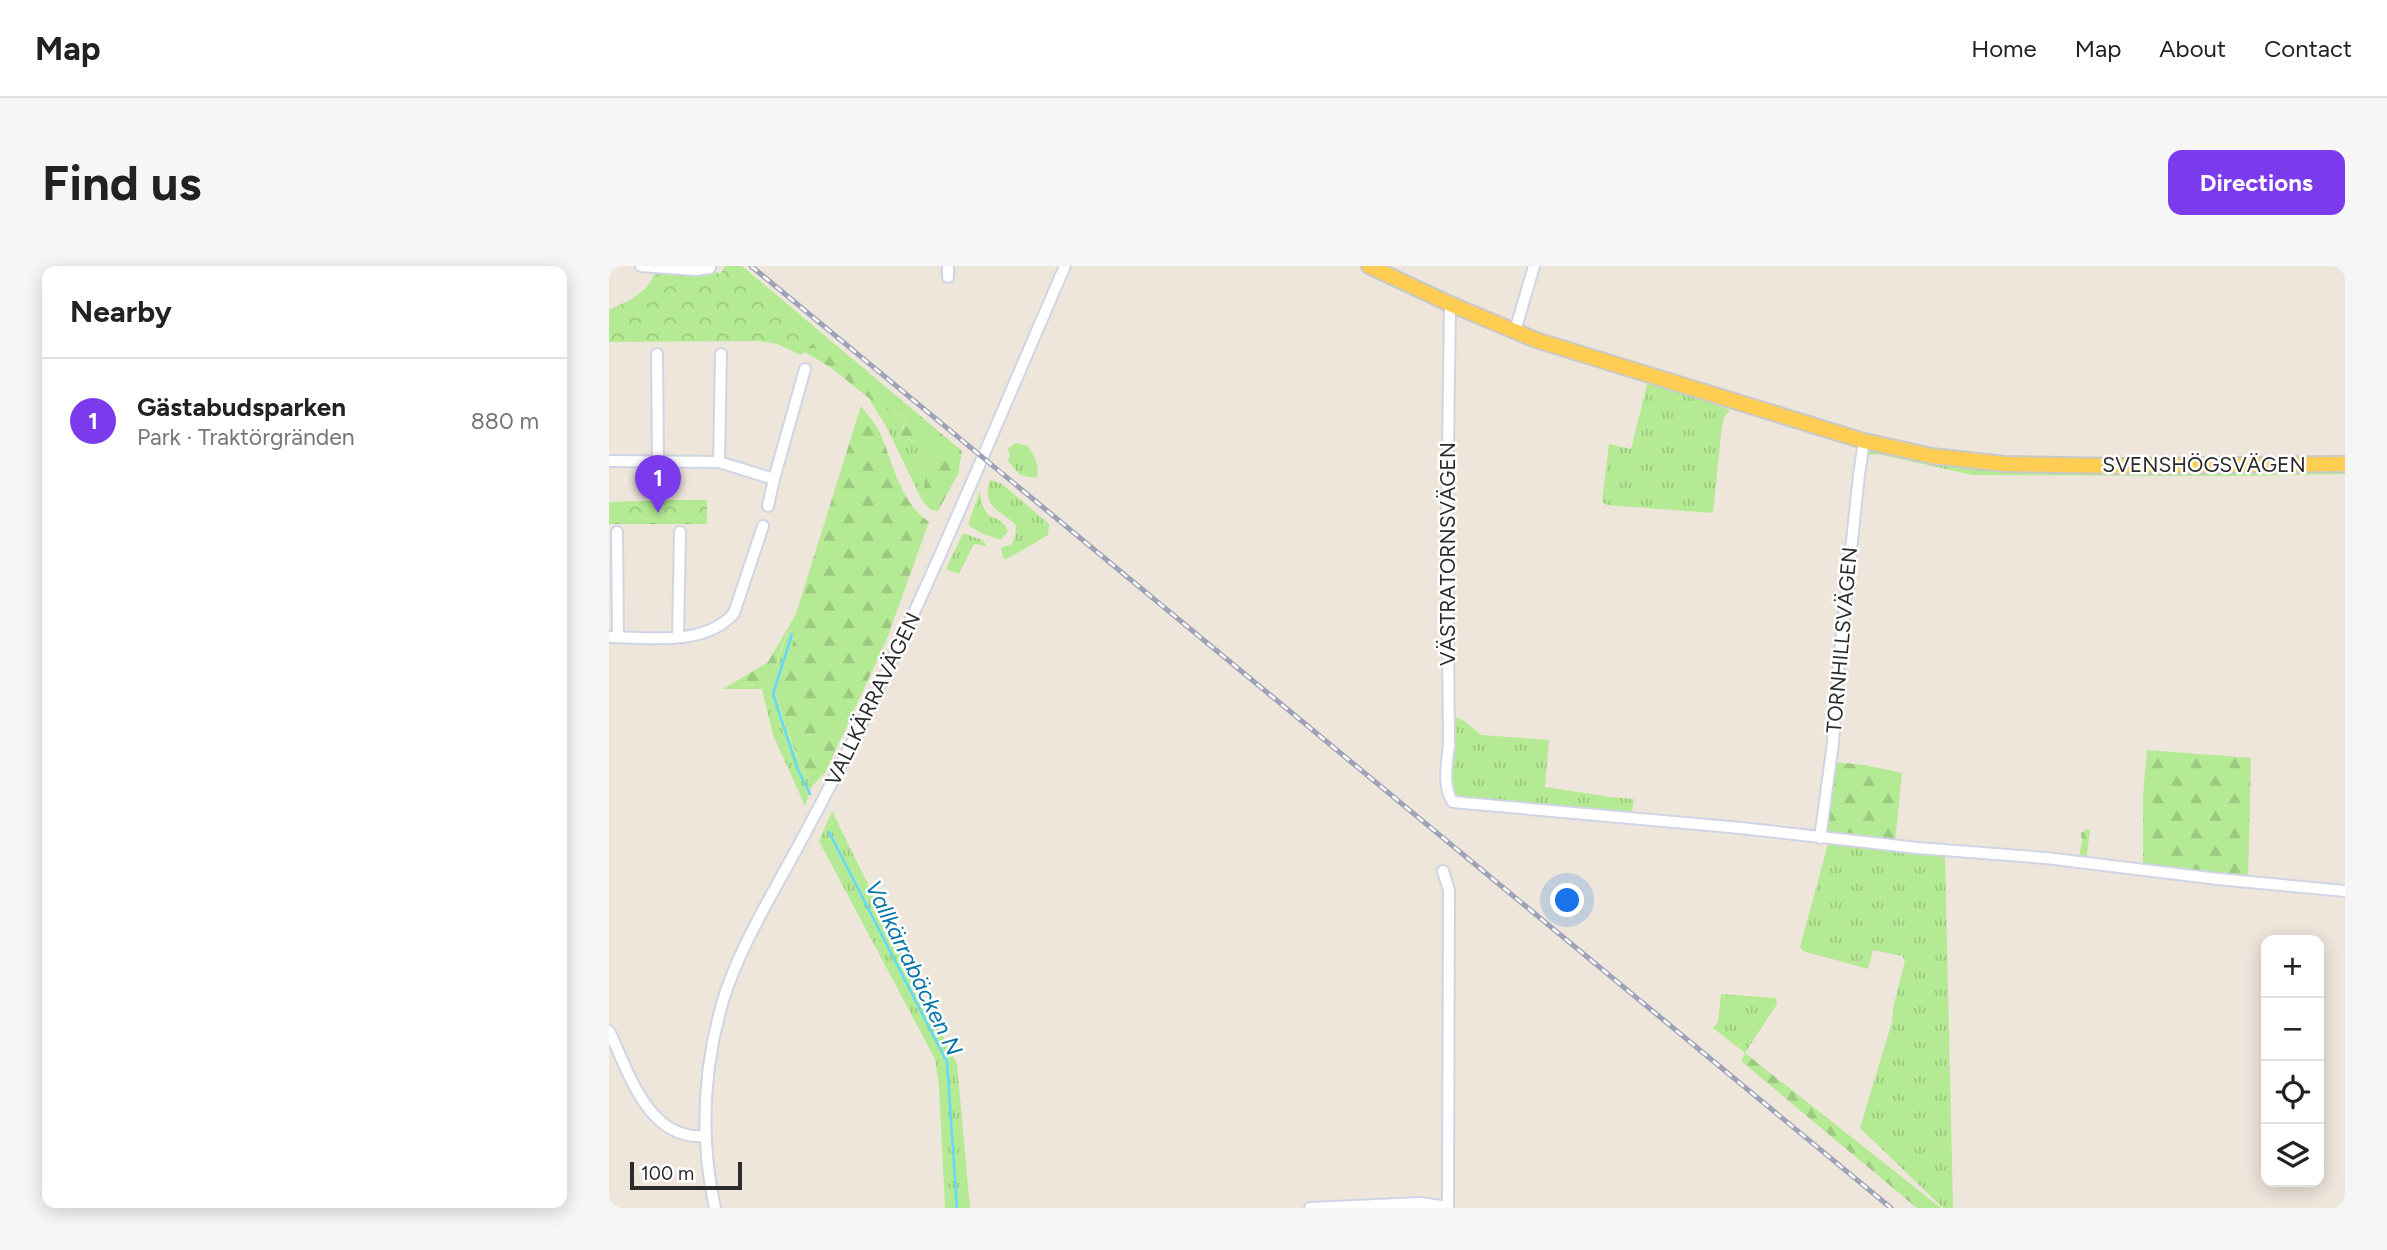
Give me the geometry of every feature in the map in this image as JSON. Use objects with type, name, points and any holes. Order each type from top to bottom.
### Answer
[{"type":"main road","name":"SVENSHÖGSVÄGEN","points":[[1369,266],[1515,331],[1586,356],[1864,441],[1964,461],[2062,464],[2345,464]]},
{"type":"street","points":[[642,266],[696,270],[710,268]]},
{"type":"street","name":"VALLKÄRRAVÄGEN","points":[[715,1208],[705,1136],[706,1091],[714,1035],[730,981],[743,949],[819,808],[910,626],[1065,266]]},
{"type":"street","points":[[1515,331],[1534,266]]},
{"type":"street","name":"VÄSTRATORNSVÄGEN","points":[[1450,304],[1447,527],[1449,745],[1446,778],[1449,797],[1453,802],[1741,828],[1820,838]]},
{"type":"street","points":[[657,354],[658,461]]},
{"type":"street","points":[[719,462],[721,354]]},
{"type":"street","points":[[768,506],[804,369]]},
{"type":"street","name":"TORNHILLSVÄGEN","points":[[1820,838],[1833,743],[1864,441]]},
{"type":"street","points":[[609,461],[719,462],[774,479]]},
{"type":"street","points":[[617,533],[614,637],[678,637],[706,633],[723,624],[734,613],[763,526]]},
{"type":"street","points":[[678,637],[680,532]]},
{"type":"street","points":[[1820,838],[2046,858],[2345,891]]},
{"type":"street","points":[[1311,1208],[1420,1203],[1448,1208],[1449,890],[1443,871]]},
{"type":"street","points":[[609,1031],[646,1105],[656,1119],[674,1131],[705,1136]]},
{"type":"green space","points":[[724,266],[742,266],[962,451],[958,474],[938,511],[931,510],[923,502],[925,476],[921,466],[924,455],[935,457],[936,450],[901,435],[906,420],[899,414],[884,410],[830,367],[798,348],[728,290]]},
{"type":"green space","points":[[726,266],[732,266],[819,338],[801,355],[777,344],[759,341],[609,342],[609,310],[632,299],[644,289],[656,268],[710,268],[720,274]]},
{"type":"green space","points":[[1648,381],[1730,410],[1722,425],[1713,513],[1607,505],[1602,502],[1609,444],[1631,449]]},
{"type":"green space","points":[[868,397],[884,410],[898,414],[906,420],[902,428],[909,440],[928,443],[937,450],[935,457],[924,455],[921,466],[925,476],[923,502],[887,428]]},
{"type":"green space","points":[[861,406],[880,433],[904,493],[919,514],[929,522],[886,641],[825,773],[812,786],[791,739],[776,690],[796,629],[787,632],[770,683],[740,685],[740,679],[768,662],[796,614]]},
{"type":"green space","points":[[1016,443],[1028,446],[1031,450],[1037,465],[1037,478],[1020,475],[1008,461],[1010,454],[1007,449]]},
{"type":"green space","points":[[1872,449],[2149,470],[2151,473],[2345,470],[2345,474],[1973,475],[1878,454],[1865,455]]},
{"type":"green space","points":[[990,480],[1002,484],[1049,524],[1048,535],[1007,559],[1003,558],[1001,548],[1012,544],[1016,525],[990,503]]},
{"type":"green space","points":[[980,491],[985,510],[1008,531],[1001,540],[968,525]]},
{"type":"green space","points":[[707,500],[707,524],[609,524],[609,502]]},
{"type":"green space","points":[[963,533],[982,540],[987,546],[974,544],[959,574],[946,569]]},
{"type":"green space","points":[[797,629],[776,690],[790,739],[812,786],[805,806],[773,735],[762,689],[722,689],[740,679],[740,685],[770,683],[788,632]]},
{"type":"green space","points":[[1452,716],[1464,721],[1481,735],[1549,740],[1545,787],[1634,799],[1631,816],[1457,799],[1452,792]]},
{"type":"green space","points":[[2147,750],[2251,758],[2248,880],[2143,868],[2143,795]]},
{"type":"green space","points":[[1833,762],[1902,773],[1895,843],[1826,835]]},
{"type":"green space","points":[[832,811],[957,1064],[970,1208],[945,1208],[939,1085],[935,1059],[819,841]]},
{"type":"green space","points":[[2087,829],[2090,831],[2086,860],[2073,856],[2079,856],[2081,833]]},
{"type":"green space","points":[[1828,844],[1945,854],[1953,1208],[1943,1208],[1860,1128],[1892,1022],[1905,961],[1902,956],[1873,950],[1868,969],[1803,951],[1800,947]]},
{"type":"green space","points":[[1721,994],[1776,998],[1777,1004],[1745,1053],[1713,1028],[1718,1022]]},
{"type":"green space","points":[[1745,1053],[1941,1208],[1917,1208],[1741,1061]]},
{"type":"waterway","name":"Vallkärrabäcken N","points":[[792,634],[773,694],[798,770],[810,794]]},
{"type":"waterway","name":"Vallkärrabäcken N","points":[[829,832],[947,1062],[957,1208]]},
{"type":"railway","points":[[751,266],[1891,1208]]},
{"type":"place","name":"Gästabudsparken","points":[[658,513]]}]
